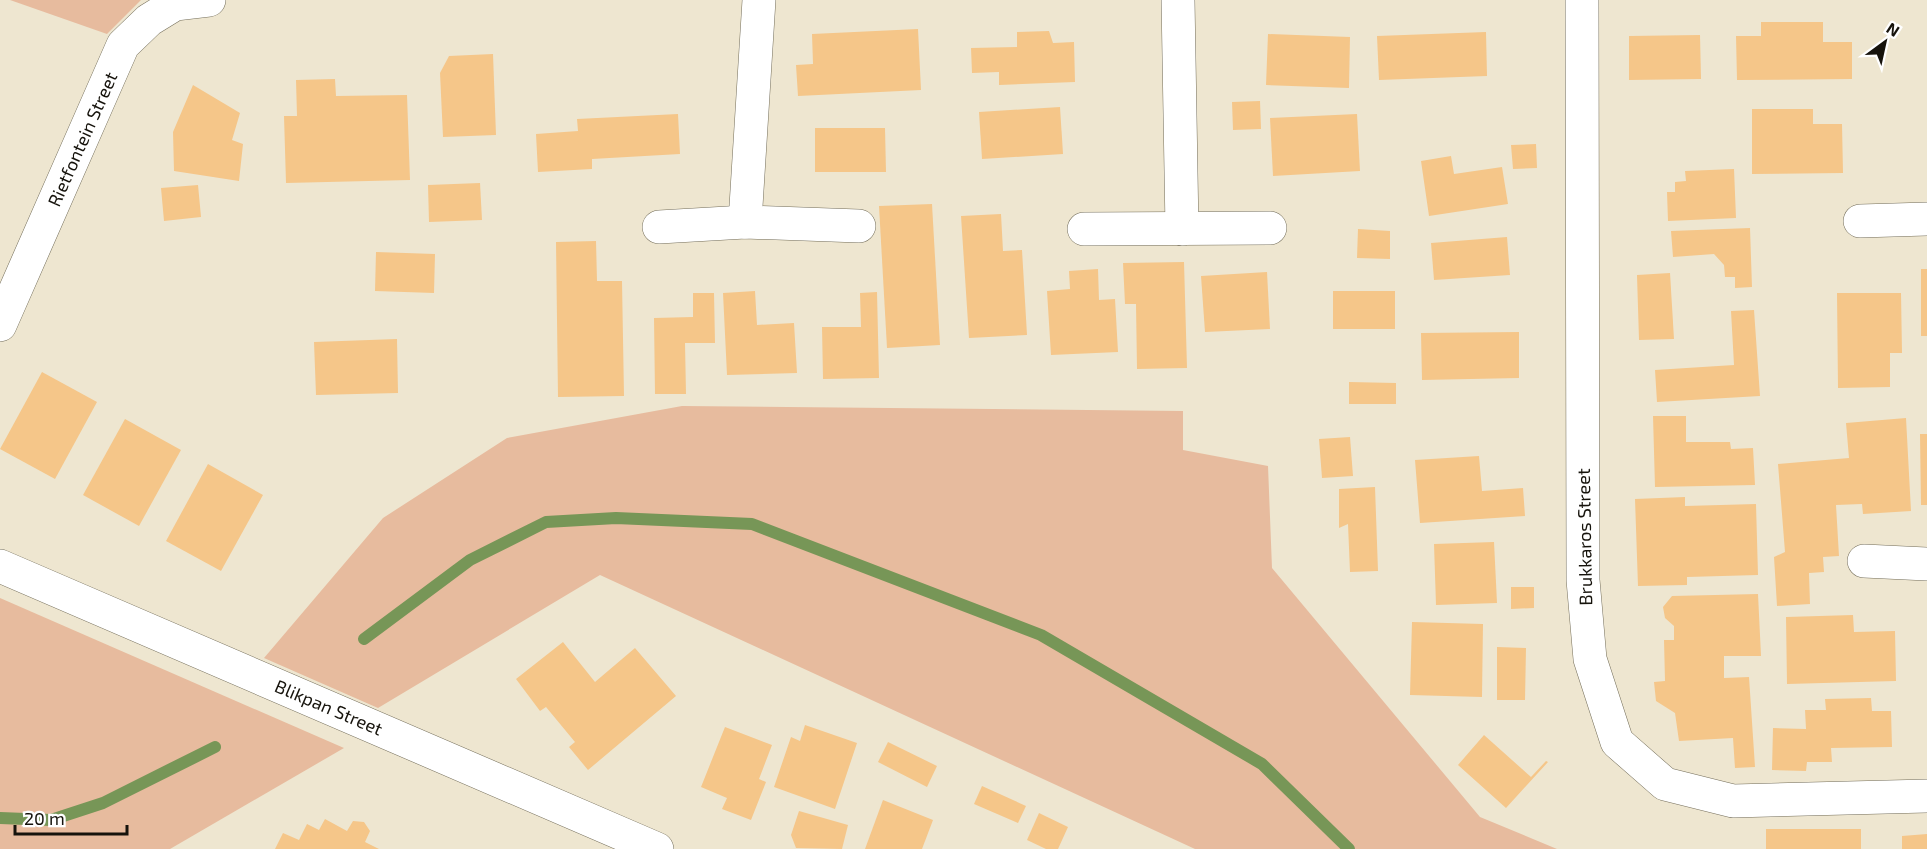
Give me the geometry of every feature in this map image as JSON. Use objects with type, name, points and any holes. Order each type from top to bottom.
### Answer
[{"type":"street","name":"Rietfontein Street","points":[[0,325],[123,45],[149,20],[175,4],[209,0]]},
{"type":"street","points":[[745,222],[759,0]]},
{"type":"street","points":[[1178,0],[1182,229]]},
{"type":"street","name":"Brukkaros Street","points":[[1582,0],[1583,580],[1590,659],[1617,742],[1665,784],[1733,801],[1927,796]]},
{"type":"street","points":[[1860,221],[1927,219]]},
{"type":"street","points":[[659,227],[745,222],[859,226]]},
{"type":"street","points":[[1084,229],[1270,228]]},
{"type":"street","points":[[1864,561],[1927,564]]},
{"type":"street","name":"Blikpan Street","points":[[0,566],[657,849]]},
{"type":"shaded area","points":[[10,0],[141,0],[107,34]]},
{"type":"shaded area","points":[[682,406],[1183,411],[1183,450],[1268,466],[1272,568],[1480,817],[1557,849],[1195,849],[600,575],[378,708],[264,658],[383,518],[507,438]]},
{"type":"shaded area","points":[[0,598],[344,748],[170,849],[0,849]]},
{"type":"building","points":[[1761,22],[1823,22],[1823,42],[1852,42],[1852,79],[1737,80],[1736,36],[1761,36]]},
{"type":"building","points":[[918,29],[921,90],[798,96],[796,65],[813,64],[812,34]]},
{"type":"building","points":[[1049,31],[1053,43],[1074,42],[1075,82],[999,85],[999,72],[972,73],[971,48],[1017,47],[1017,32]]},
{"type":"building","points":[[1486,32],[1487,76],[1379,80],[1377,36]]},
{"type":"building","points":[[1268,34],[1350,37],[1349,88],[1266,85]]},
{"type":"building","points":[[1700,35],[1701,79],[1629,80],[1629,36]]},
{"type":"building","points":[[493,54],[496,135],[443,137],[440,73],[449,56]]},
{"type":"building","points":[[335,79],[336,96],[407,95],[410,180],[286,183],[284,116],[297,116],[296,80]]},
{"type":"building","points":[[193,85],[240,113],[232,140],[243,144],[239,181],[174,171],[173,132]]},
{"type":"building","points":[[1260,101],[1261,129],[1233,130],[1232,102]]},
{"type":"building","points":[[1060,107],[1063,154],[982,159],[979,112]]},
{"type":"building","points":[[1752,109],[1813,109],[1813,124],[1842,124],[1843,173],[1752,174]]},
{"type":"building","points":[[678,114],[680,154],[592,159],[592,169],[538,172],[536,134],[578,131],[577,119]]},
{"type":"building","points":[[1357,114],[1360,171],[1273,176],[1270,118]]},
{"type":"building","points":[[815,128],[885,128],[886,172],[815,172]]},
{"type":"building","points":[[1536,144],[1537,168],[1513,169],[1511,145]]},
{"type":"building","points":[[1451,156],[1454,174],[1502,167],[1508,204],[1429,216],[1421,161]]},
{"type":"building","points":[[1734,169],[1736,218],[1668,221],[1667,192],[1675,192],[1675,182],[1686,181],[1685,171]]},
{"type":"building","points":[[480,183],[482,220],[429,222],[428,185]]},
{"type":"building","points":[[198,185],[201,217],[164,221],[161,188]]},
{"type":"building","points":[[932,204],[940,345],[887,348],[879,206]]},
{"type":"building","points":[[1001,214],[1003,251],[1022,250],[1027,335],[969,338],[961,216]]},
{"type":"building","points":[[1750,228],[1752,287],[1735,288],[1735,277],[1725,277],[1724,265],[1714,254],[1673,257],[1671,231]]},
{"type":"building","points":[[1358,229],[1390,231],[1390,259],[1357,258]]},
{"type":"building","points":[[1507,237],[1510,275],[1434,280],[1431,243]]},
{"type":"building","points":[[596,241],[597,281],[622,281],[624,396],[558,397],[556,242]]},
{"type":"building","points":[[376,252],[435,254],[434,293],[375,291]]},
{"type":"building","points":[[1184,262],[1187,368],[1137,369],[1136,304],[1125,304],[1123,263]]},
{"type":"building","points":[[1098,269],[1099,300],[1115,299],[1118,352],[1051,355],[1047,291],[1070,289],[1069,271]]},
{"type":"building","points":[[1921,269],[1927,269],[1927,336],[1921,336]]},
{"type":"building","points":[[1267,272],[1270,329],[1205,332],[1201,276]]},
{"type":"building","points":[[1670,273],[1674,339],[1639,340],[1637,275]]},
{"type":"building","points":[[755,291],[757,325],[794,323],[797,373],[727,375],[723,293]]},
{"type":"building","points":[[1333,291],[1395,291],[1395,329],[1333,329]]},
{"type":"building","points":[[877,292],[879,378],[823,379],[822,327],[861,327],[860,293]]},
{"type":"building","points":[[693,293],[714,293],[715,343],[685,343],[686,394],[655,394],[654,318],[693,317]]},
{"type":"building","points":[[1837,293],[1901,293],[1902,353],[1890,353],[1890,387],[1838,388]]},
{"type":"building","points":[[1754,310],[1760,396],[1657,402],[1655,370],[1734,365],[1731,311]]},
{"type":"building","points":[[1519,332],[1519,378],[1422,380],[1421,333]]},
{"type":"building","points":[[397,339],[398,393],[316,395],[314,342]]},
{"type":"building","points":[[42,372],[97,402],[55,479],[0,449]]},
{"type":"building","points":[[1349,382],[1396,383],[1396,404],[1349,404]]},
{"type":"building","points":[[1653,416],[1686,416],[1686,442],[1730,442],[1731,449],[1753,448],[1755,485],[1655,487]]},
{"type":"building","points":[[1906,418],[1911,511],[1863,514],[1862,504],[1836,505],[1839,556],[1823,557],[1824,572],[1809,573],[1810,604],[1777,606],[1774,557],[1785,552],[1778,464],[1849,458],[1846,423]]},
{"type":"building","points":[[125,419],[181,450],[139,526],[83,495]]},
{"type":"building","points":[[1920,434],[1927,434],[1927,505],[1921,505]]},
{"type":"building","points":[[1350,437],[1353,476],[1322,478],[1319,439]]},
{"type":"building","points":[[1479,456],[1482,491],[1523,488],[1525,516],[1420,523],[1415,460]]},
{"type":"building","points":[[208,464],[263,495],[221,571],[166,541]]},
{"type":"building","points":[[1375,487],[1378,571],[1350,572],[1348,524],[1339,528],[1339,489]]},
{"type":"building","points":[[1685,497],[1685,506],[1756,504],[1758,575],[1687,577],[1687,585],[1638,586],[1635,499]]},
{"type":"building","points":[[1494,542],[1497,603],[1436,605],[1434,544]]},
{"type":"building","points":[[1511,587],[1534,587],[1534,608],[1511,609]]},
{"type":"building","points":[[1758,594],[1761,656],[1724,656],[1724,678],[1749,677],[1755,767],[1735,768],[1733,738],[1679,741],[1675,713],[1656,701],[1654,682],[1665,681],[1664,640],[1674,640],[1674,626],[1665,618],[1663,607],[1672,596]]},
{"type":"building","points":[[1853,615],[1854,632],[1895,631],[1896,681],[1787,684],[1786,617]]},
{"type":"building","points":[[1412,622],[1483,624],[1482,697],[1410,695]]},
{"type":"building","points":[[563,642],[595,682],[635,648],[676,696],[588,770],[569,747],[575,742],[546,707],[540,711],[516,679]]},
{"type":"building","points":[[1497,647],[1526,648],[1525,700],[1497,700]]},
{"type":"building","points":[[1871,698],[1872,711],[1891,711],[1892,747],[1831,748],[1832,762],[1807,762],[1806,771],[1772,770],[1773,728],[1806,729],[1805,710],[1826,710],[1825,699]]},
{"type":"building","points":[[805,725],[857,743],[835,809],[774,787],[791,737],[800,741]]},
{"type":"building","points":[[725,727],[772,745],[759,779],[766,782],[751,820],[722,809],[727,798],[701,787]]},
{"type":"building","points":[[1484,735],[1531,777],[1546,761],[1548,762],[1506,808],[1458,765]]},
{"type":"building","points":[[888,742],[937,766],[927,787],[878,762]]},
{"type":"building","points":[[982,786],[1026,806],[1018,823],[974,804]]},
{"type":"building","points":[[883,800],[933,820],[922,849],[865,849]]},
{"type":"building","points":[[799,811],[848,825],[842,849],[796,848],[791,835]]},
{"type":"building","points":[[1039,813],[1068,827],[1058,849],[1046,849],[1027,840]]},
{"type":"building","points":[[325,819],[347,831],[353,821],[364,822],[370,831],[365,842],[379,849],[275,849],[283,833],[299,840],[307,824],[319,830]]},
{"type":"building","points":[[1766,829],[1861,829],[1861,849],[1766,849]]},
{"type":"building","points":[[1927,834],[1927,849],[1902,849],[1902,836]]},
{"type":"waterway","points":[[364,639],[470,560],[546,522],[616,518],[752,524],[1041,635],[1262,764],[1349,849]]},
{"type":"waterway","points":[[0,818],[51,820],[103,803],[215,747]]}]
